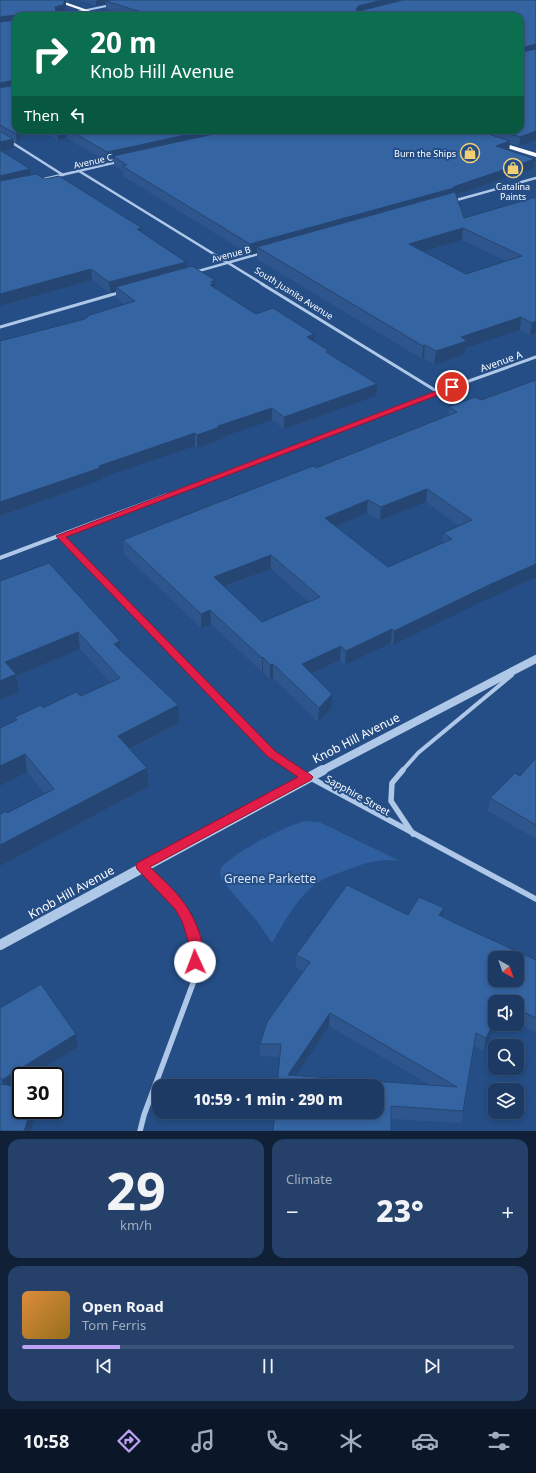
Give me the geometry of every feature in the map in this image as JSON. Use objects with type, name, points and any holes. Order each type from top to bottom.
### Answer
[{"type":"highway","points":[[54,0],[92,12]]},
{"type":"highway","points":[[486,140],[536,155]]},
{"type":"street","points":[[77,12],[116,4]]},
{"type":"street","points":[[8,140],[63,175]]},
{"type":"street","name":"Avenue C","points":[[34,181],[123,161]]},
{"type":"street","name":"South Juanita Avenue","points":[[79,171],[438,392]]},
{"type":"street","points":[[448,202],[536,178]]},
{"type":"street","name":"Avenue B","points":[[190,273],[266,252]]},
{"type":"street","points":[[0,327],[128,290]]},
{"type":"street","name":"Avenue A","points":[[0,558],[438,392],[536,357]]},
{"type":"street","name":"Sapphire Street","points":[[61,536],[271,754],[307,777],[414,836],[536,899]]},
{"type":"street","name":"Knob Hill Avenue","points":[[0,945],[307,777],[536,660]]},
{"type":"street","points":[[414,836],[391,802],[392,783],[418,753],[521,667]]},
{"type":"street","points":[[140,1131],[144,1115],[195,978],[196,947],[188,920],[180,906],[142,866]]},
{"type":"green space","name":"Greene Parkette","points":[[305,821],[319,822],[400,861],[380,860],[368,863],[330,876],[315,884],[294,907],[272,943],[257,921],[224,883],[220,875],[221,868],[247,848],[285,828]]},
{"type":"building","points":[[0,0],[65,0],[63,5],[55,7],[56,11],[61,10],[65,12],[12,12],[12,15],[0,17]]},
{"type":"building","points":[[382,0],[358,6],[356,10],[359,11],[403,0],[536,0],[536,44],[524,47],[524,12],[141,12],[106,1]]},
{"type":"building","points":[[12,20],[12,81],[0,83],[0,22]]},
{"type":"building","points":[[536,49],[536,131],[520,137],[510,134],[524,134],[524,52]]},
{"type":"building","points":[[12,86],[12,132],[0,125],[0,88]]},
{"type":"building","points":[[0,131],[13,139],[0,142]]},
{"type":"building","points":[[76,134],[190,134],[107,152]]},
{"type":"building","points":[[214,134],[488,134],[510,141],[496,146],[535,159],[453,187],[454,188],[250,244],[122,166],[127,165],[113,156]]},
{"type":"building","points":[[0,150],[30,169],[0,176]]},
{"type":"building","points":[[36,174],[45,179],[59,176],[142,228],[137,229],[186,262],[109,282],[91,269],[0,294],[0,181]]},
{"type":"building","points":[[455,192],[464,218],[536,197],[536,321],[532,323],[521,317],[461,337],[467,341],[436,351],[425,345],[423,346],[257,247]],"holes":[[[463,228],[522,256],[466,274],[409,244]]]},
{"type":"building","points":[[192,266],[215,280],[211,282],[214,284],[210,285],[256,314],[273,308],[314,334],[307,337],[329,351],[326,352],[377,384],[284,417],[272,408],[218,426],[220,427],[197,435],[195,433],[99,466],[100,468],[0,502],[0,341],[85,319],[90,315],[135,301],[116,287]]},
{"type":"building","points":[[536,380],[536,564],[394,631],[392,629],[346,651],[341,646],[302,664],[332,694],[319,708],[273,664],[270,665],[210,610],[201,614],[123,540],[313,466],[316,468],[457,412],[449,407],[475,397],[481,400]],"holes":[[[427,489],[472,520],[443,533],[452,539],[388,567],[325,518],[368,500],[381,507]],[[271,555],[320,597],[262,622],[214,577]]]},
{"type":"building","points":[[49,563],[120,641],[114,644],[178,705],[118,736],[147,768],[0,845],[0,813],[1,814],[6,811],[7,813],[54,789],[25,754],[0,766],[0,728],[17,720],[15,717],[41,705],[43,708],[76,692],[81,696],[120,678],[78,632],[5,662],[16,674],[0,681],[0,581]]},
{"type":"building","points":[[536,758],[536,825],[490,798],[515,773],[520,776]]},
{"type":"building","points":[[347,885],[408,915],[419,897],[444,908],[439,915],[516,951],[488,951],[488,987],[524,987],[524,955],[536,960],[536,1018],[524,1012],[524,995],[488,995],[488,1031],[490,1031],[486,1038],[476,1033],[463,1111],[391,1106],[391,1131],[273,1131],[274,1119],[384,1119],[384,1082],[457,1087],[330,1013],[288,1075],[344,1079],[278,1079],[281,1044],[260,1044],[267,1022],[310,962],[296,955]]},
{"type":"building","points":[[41,984],[76,1034],[23,1067],[12,1067],[12,1074],[2,1080],[0,1077],[0,1008]]},
{"type":"building","points":[[0,1084],[12,1086],[12,1119],[28,1119],[24,1131],[0,1131]]},
{"type":"place","name":"Burn the Ships","points":[[470,153]]},
{"type":"place","name":"Catalina Paints","points":[[513,168]]},
{"type":"route","points":[[195,962],[196,947],[188,920],[180,906],[142,866],[307,777],[271,754],[61,536],[452,387]]}]
